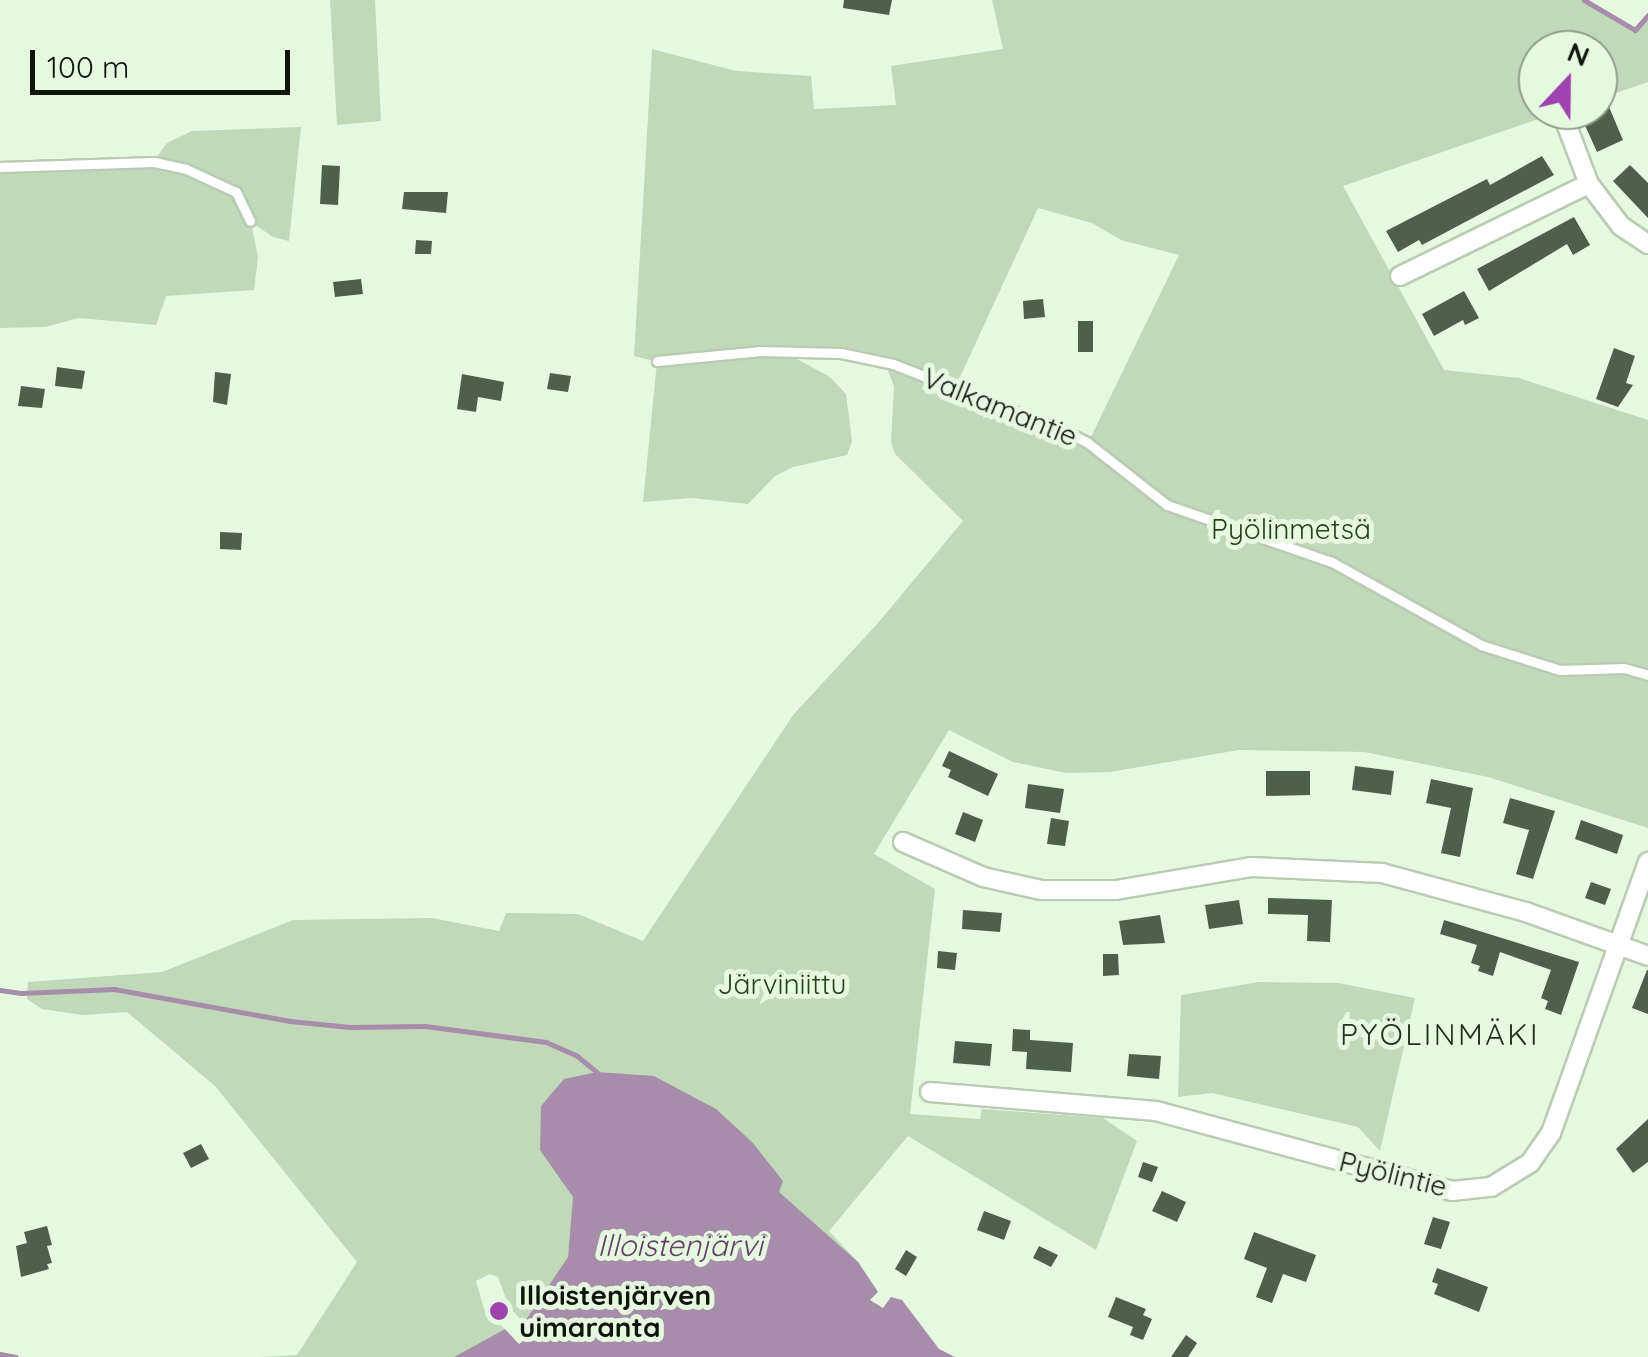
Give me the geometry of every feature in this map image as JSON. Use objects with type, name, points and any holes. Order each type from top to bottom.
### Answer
[{"type":"street","points":[[1569,130],[1589,184],[1621,226],[1648,244]]},
{"type":"street","points":[[1400,276],[1589,184]]},
{"type":"street","points":[[903,842],[983,877],[1041,890],[1116,890],[1252,867],[1382,874],[1462,893],[1648,956]]},
{"type":"street","name":"Pyölintie","points":[[930,1092],[1156,1111],[1452,1191],[1491,1186],[1520,1172],[1541,1151],[1551,1133],[1648,862]]},
{"type":"lane","points":[[0,167],[154,162],[186,169],[236,192],[250,221]]},
{"type":"lane","name":"Valkamantie","points":[[657,361],[761,351],[841,352],[893,364],[1061,429],[1088,444],[1168,505],[1332,562],[1481,645],[1560,670],[1624,668],[1648,675]]},
{"type":"green space","points":[[330,0],[375,0],[381,121],[337,125]]},
{"type":"green space","points":[[992,0],[1584,0],[1634,30],[1648,15],[1648,82],[1618,92],[1618,30],[1518,30],[1518,126],[1343,186],[1444,370],[1519,378],[1648,420],[1648,828],[1488,777],[1364,752],[1239,750],[1110,772],[1066,773],[1013,762],[949,730],[874,854],[935,889],[910,1114],[980,1119],[982,1109],[1103,1118],[1137,1141],[1096,1250],[908,1136],[829,1231],[858,1262],[878,1292],[524,1323],[509,1307],[498,1277],[490,1274],[476,1281],[484,1309],[505,1329],[454,1357],[261,1357],[297,1355],[357,1262],[215,1086],[127,1012],[82,1015],[42,1009],[27,999],[28,982],[162,972],[293,920],[432,918],[499,931],[506,913],[578,914],[643,941],[793,715],[878,623],[963,521],[895,454],[891,442],[894,387],[888,370],[874,358],[786,353],[830,377],[846,394],[852,441],[847,455],[793,467],[775,476],[748,504],[692,498],[643,502],[657,362],[634,356],[652,49],[736,71],[811,76],[814,109],[896,105],[891,66],[1003,49]],"holes":[[[1038,208],[1092,223],[1121,240],[1179,255],[1088,443],[955,388]]]},
{"type":"green space","points":[[301,127],[289,241],[273,237],[251,222],[258,257],[254,290],[166,296],[156,325],[79,318],[45,327],[0,328],[0,167],[153,162],[167,143],[192,131]]},
{"type":"green space","points":[[1259,982],[1338,983],[1415,998],[1380,1151],[1358,1127],[1212,1093],[1178,1097],[1181,995]]},
{"type":"water","name":"Illoistenjärvi","points":[[597,1072],[654,1076],[716,1109],[752,1142],[783,1181],[779,1192],[858,1262],[878,1292],[870,1300],[883,1308],[891,1297],[902,1300],[939,1349],[955,1357],[454,1357],[505,1329],[519,1344],[533,1333],[524,1323],[568,1257],[573,1197],[540,1150],[541,1106],[564,1079]]},
{"type":"building","points":[[844,0],[892,0],[889,15],[843,8]]},
{"type":"building","points":[[1618,128],[1623,140],[1597,152],[1587,130]]},
{"type":"building","points":[[1542,156],[1554,175],[1422,245],[1419,240],[1398,252],[1386,231],[1487,179],[1490,185]]},
{"type":"building","points":[[322,165],[340,166],[338,205],[320,204]]},
{"type":"building","points":[[1630,165],[1648,183],[1648,218],[1613,181]]},
{"type":"building","points":[[404,192],[448,192],[446,213],[402,209]]},
{"type":"building","points":[[1574,217],[1590,245],[1573,255],[1567,244],[1489,291],[1477,269]]},
{"type":"building","points":[[416,240],[432,241],[431,254],[415,254]]},
{"type":"building","points":[[361,279],[363,294],[335,297],[333,282]]},
{"type":"building","points":[[1464,291],[1479,318],[1465,325],[1463,320],[1434,336],[1422,314]]},
{"type":"building","points":[[1043,299],[1045,317],[1024,319],[1023,301]]},
{"type":"building","points":[[1078,321],[1093,321],[1093,352],[1078,352]]},
{"type":"building","points":[[1614,348],[1635,356],[1626,383],[1633,385],[1618,407],[1596,399]]},
{"type":"building","points":[[57,367],[85,371],[82,389],[55,386]]},
{"type":"building","points":[[215,372],[231,374],[227,405],[213,402]]},
{"type":"building","points":[[550,373],[571,376],[568,392],[547,389]]},
{"type":"building","points":[[462,374],[504,382],[501,401],[478,397],[476,412],[457,409]]},
{"type":"building","points":[[21,386],[45,389],[42,408],[18,406]]},
{"type":"building","points":[[220,532],[242,533],[241,550],[220,549]]},
{"type":"building","points":[[949,751],[998,774],[988,796],[948,777],[951,770],[942,766]]},
{"type":"building","points":[[1355,766],[1394,771],[1391,795],[1352,790]]},
{"type":"building","points":[[1266,771],[1310,771],[1310,795],[1266,796]]},
{"type":"building","points":[[1431,779],[1473,788],[1460,857],[1441,853],[1451,808],[1426,803]]},
{"type":"building","points":[[1028,784],[1064,789],[1060,813],[1025,808]]},
{"type":"building","points":[[1510,798],[1555,811],[1533,879],[1516,874],[1529,830],[1503,823]]},
{"type":"building","points":[[963,812],[983,820],[975,842],[955,834]]},
{"type":"building","points":[[1051,818],[1069,821],[1065,846],[1047,844]]},
{"type":"building","points":[[1581,820],[1623,835],[1617,854],[1575,839]]},
{"type":"building","points":[[1591,882],[1611,889],[1605,905],[1585,898]]},
{"type":"building","points":[[1268,898],[1332,900],[1330,942],[1307,941],[1308,915],[1268,914]]},
{"type":"building","points":[[1239,900],[1243,924],[1209,929],[1205,905]]},
{"type":"building","points":[[963,910],[1002,913],[1000,932],[962,929]]},
{"type":"building","points":[[1160,915],[1165,943],[1123,945],[1119,921]]},
{"type":"building","points":[[1444,920],[1579,962],[1561,1015],[1545,1009],[1548,1001],[1541,998],[1551,970],[1500,952],[1493,976],[1478,971],[1480,966],[1471,963],[1477,945],[1440,934]]},
{"type":"building","points":[[938,951],[957,953],[955,970],[937,968]]},
{"type":"building","points":[[1103,954],[1118,954],[1119,975],[1103,976]]},
{"type":"building","points":[[1648,970],[1648,1014],[1632,1008]]},
{"type":"building","points":[[1013,1029],[1030,1030],[1030,1040],[1073,1043],[1071,1072],[1026,1069],[1027,1052],[1012,1051]]},
{"type":"building","points":[[955,1041],[992,1044],[990,1066],[953,1063]]},
{"type":"building","points":[[1129,1054],[1161,1056],[1159,1079],[1127,1076]]},
{"type":"building","points":[[1648,1119],[1648,1162],[1633,1173],[1616,1149]]},
{"type":"building","points":[[201,1144],[209,1159],[191,1168],[183,1153]]},
{"type":"building","points":[[1143,1162],[1158,1167],[1152,1182],[1138,1177]]},
{"type":"building","points":[[1162,1191],[1186,1202],[1177,1222],[1152,1211]]},
{"type":"building","points":[[984,1211],[1011,1221],[1004,1240],[977,1230]]},
{"type":"building","points":[[1433,1217],[1450,1222],[1441,1249],[1424,1244]]},
{"type":"building","points":[[47,1226],[52,1245],[47,1246],[52,1263],[47,1264],[49,1269],[21,1277],[16,1246],[27,1243],[24,1232]]},
{"type":"building","points":[[1254,1232],[1316,1255],[1306,1282],[1283,1274],[1272,1303],[1256,1297],[1267,1268],[1244,1259]]},
{"type":"building","points":[[1039,1246],[1058,1255],[1051,1267],[1033,1258]]},
{"type":"building","points":[[906,1250],[917,1257],[906,1276],[895,1269]]},
{"type":"building","points":[[1437,1268],[1488,1287],[1479,1312],[1434,1294],[1438,1284],[1432,1282]]},
{"type":"building","points":[[1116,1297],[1146,1309],[1143,1315],[1152,1319],[1143,1340],[1130,1335],[1133,1327],[1108,1317]]},
{"type":"building","points":[[1186,1335],[1197,1343],[1188,1357],[1171,1357]]},
{"type":"waterway","points":[[1584,0],[1635,30],[1648,15]]},
{"type":"waterway","points":[[0,990],[21,993],[114,989],[290,1021],[350,1027],[425,1026],[546,1042],[577,1056],[597,1072]]},
{"type":"waterway","points":[[0,1354],[16,1357]]},
{"type":"place","name":"Illoistenjärven uimaranta","points":[[499,1311]]},
{"type":"district","name":"PYÖLINMÄKI","points":[[1440,1034]]},
{"type":"park label","name":"Pyölinmetsä","points":[[1291,529]]},
{"type":"park label","name":"Järviniittu","points":[[782,984]]}]
